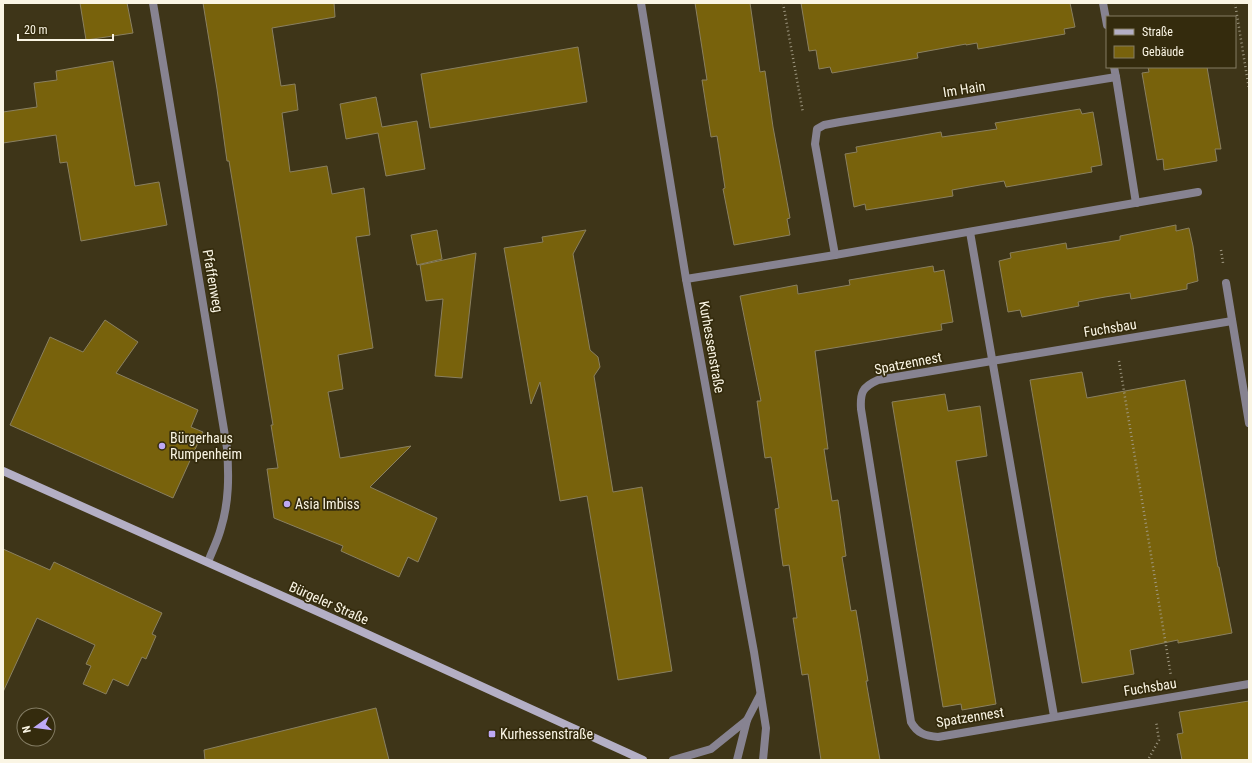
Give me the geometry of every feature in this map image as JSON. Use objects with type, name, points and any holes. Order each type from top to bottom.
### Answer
[{"type":"street","name":"Pfaffenweg","points":[[153,3],[227,448],[229,487],[227,506],[221,529],[208,562]]},
{"type":"street","name":"Kurhessenstraße","points":[[641,3],[686,279],[754,652],[766,728],[763,760]]},
{"type":"street","points":[[1103,3],[1106,20]]},
{"type":"street","points":[[1114,68],[1136,203]]},
{"type":"street","name":"Im Hain","points":[[817,129],[824,125],[840,122],[1116,77]]},
{"type":"street","points":[[817,129],[815,144],[835,256]]},
{"type":"street","points":[[686,279],[835,256],[1198,192]]},
{"type":"street","points":[[970,232],[1054,716]]},
{"type":"street","points":[[1226,283],[1249,423]]},
{"type":"street","name":"Fuchsbau","points":[[993,361],[1232,321]]},
{"type":"street","name":"Spatzennest","points":[[993,361],[878,380],[869,383],[860,397],[910,722],[915,730],[927,736],[938,737],[1054,716]]},
{"type":"street","name":"Bürgeler Straße","points":[[3,471],[208,562],[643,760]]},
{"type":"street","name":"Fuchsbau","points":[[1054,716],[1249,684]]},
{"type":"street","points":[[737,760],[747,720],[760,695]]},
{"type":"street","points":[[672,760],[711,748],[747,720]]},
{"type":"path","points":[[783,3],[803,114],[808,123],[817,129]]},
{"type":"path","points":[[1235,3],[1249,89]]},
{"type":"path","points":[[1116,341],[1174,696]]},
{"type":"path","points":[[1149,758],[1159,740],[1155,719],[1164,718],[1161,698]]},
{"type":"building","points":[[80,3],[127,3],[133,33],[86,40]]},
{"type":"building","points":[[203,3],[334,3],[335,17],[272,28],[281,86],[295,84],[298,110],[282,113],[290,172],[327,166],[332,194],[364,188],[370,235],[356,237],[373,348],[338,355],[343,389],[328,392],[340,458],[411,446],[370,487],[437,518],[418,562],[408,557],[399,577],[341,551],[343,546],[274,518],[267,469],[278,468],[271,425],[273,425],[229,161],[227,161]]},
{"type":"building","points":[[695,3],[750,3],[760,72],[765,71],[773,127],[790,218],[787,219],[790,235],[734,245],[723,189],[725,188],[717,136],[711,137],[702,80],[707,80]]},
{"type":"building","points":[[801,3],[1070,3],[1075,27],[1064,29],[1065,34],[978,49],[977,43],[966,44],[917,53],[918,58],[832,73],[830,67],[819,69],[816,50],[809,51]]},
{"type":"building","points":[[578,47],[587,102],[430,128],[421,74]]},
{"type":"building","points":[[113,61],[135,186],[159,182],[167,225],[81,241],[67,162],[60,163],[56,135],[3,143],[3,112],[37,107],[34,83],[57,80],[56,71]]},
{"type":"building","points":[[1148,68],[1207,68],[1221,149],[1215,149],[1217,161],[1164,170],[1163,159],[1157,160],[1142,73],[1149,72]]},
{"type":"building","points":[[376,97],[382,127],[417,121],[425,169],[386,176],[378,133],[346,139],[340,104]]},
{"type":"building","points":[[1080,109],[1082,114],[1093,112],[1102,165],[1091,167],[1092,172],[1006,187],[1004,181],[980,185],[952,190],[953,196],[866,210],[865,204],[854,207],[845,154],[857,152],[856,147],[941,132],[942,137],[997,129],[995,123]]},
{"type":"building","points":[[1176,225],[1176,231],[1189,228],[1193,246],[1198,281],[1187,284],[1187,289],[1131,299],[1130,293],[1105,297],[1078,302],[1079,306],[1022,317],[1020,310],[1008,312],[999,261],[1011,258],[1010,253],[1066,243],[1067,249],[1120,240],[1120,236]]},
{"type":"building","points":[[437,230],[442,259],[417,265],[411,235]]},
{"type":"building","points":[[586,230],[573,254],[590,350],[598,357],[600,367],[594,376],[613,492],[642,487],[672,671],[618,680],[587,496],[560,501],[540,382],[531,404],[504,248],[543,242],[542,237]]},
{"type":"building","points":[[476,253],[462,378],[435,376],[443,299],[426,301],[420,265]]},
{"type":"building","points":[[933,266],[934,272],[944,270],[953,322],[941,324],[942,330],[815,351],[828,449],[824,449],[832,501],[838,500],[846,556],[842,557],[851,611],[856,610],[868,681],[866,681],[880,760],[821,760],[808,674],[802,675],[793,618],[797,618],[789,565],[783,566],[775,509],[779,508],[771,457],[765,458],[757,401],[761,401],[740,296],[797,285],[798,294],[850,285],[849,280]]},
{"type":"building","points":[[105,320],[138,342],[116,373],[198,410],[191,427],[203,432],[173,498],[10,425],[50,337],[83,352]]},
{"type":"building","points":[[1082,372],[1087,398],[1185,380],[1218,567],[1232,633],[1178,643],[1178,640],[1130,650],[1134,674],[1082,683],[1030,380]]},
{"type":"building","points":[[945,394],[948,411],[980,406],[987,456],[956,461],[996,704],[962,710],[961,704],[943,707],[892,402]]},
{"type":"building","points":[[3,549],[50,570],[54,562],[162,613],[152,634],[156,636],[146,659],[142,657],[128,686],[113,679],[106,694],[83,684],[91,666],[86,664],[95,645],[37,618],[3,692]]},
{"type":"building","points":[[1249,701],[1249,760],[1182,760],[1177,734],[1183,733],[1179,712]]},
{"type":"building","points":[[376,708],[389,760],[205,760],[204,750]]},
{"type":"place","name":"Bürgerhaus Rumpenheim","points":[[162,446]]},
{"type":"place","name":"Asia Imbiss","points":[[287,504]]},
{"type":"place","name":"Kurhessenstraße","points":[[492,734]]}]
